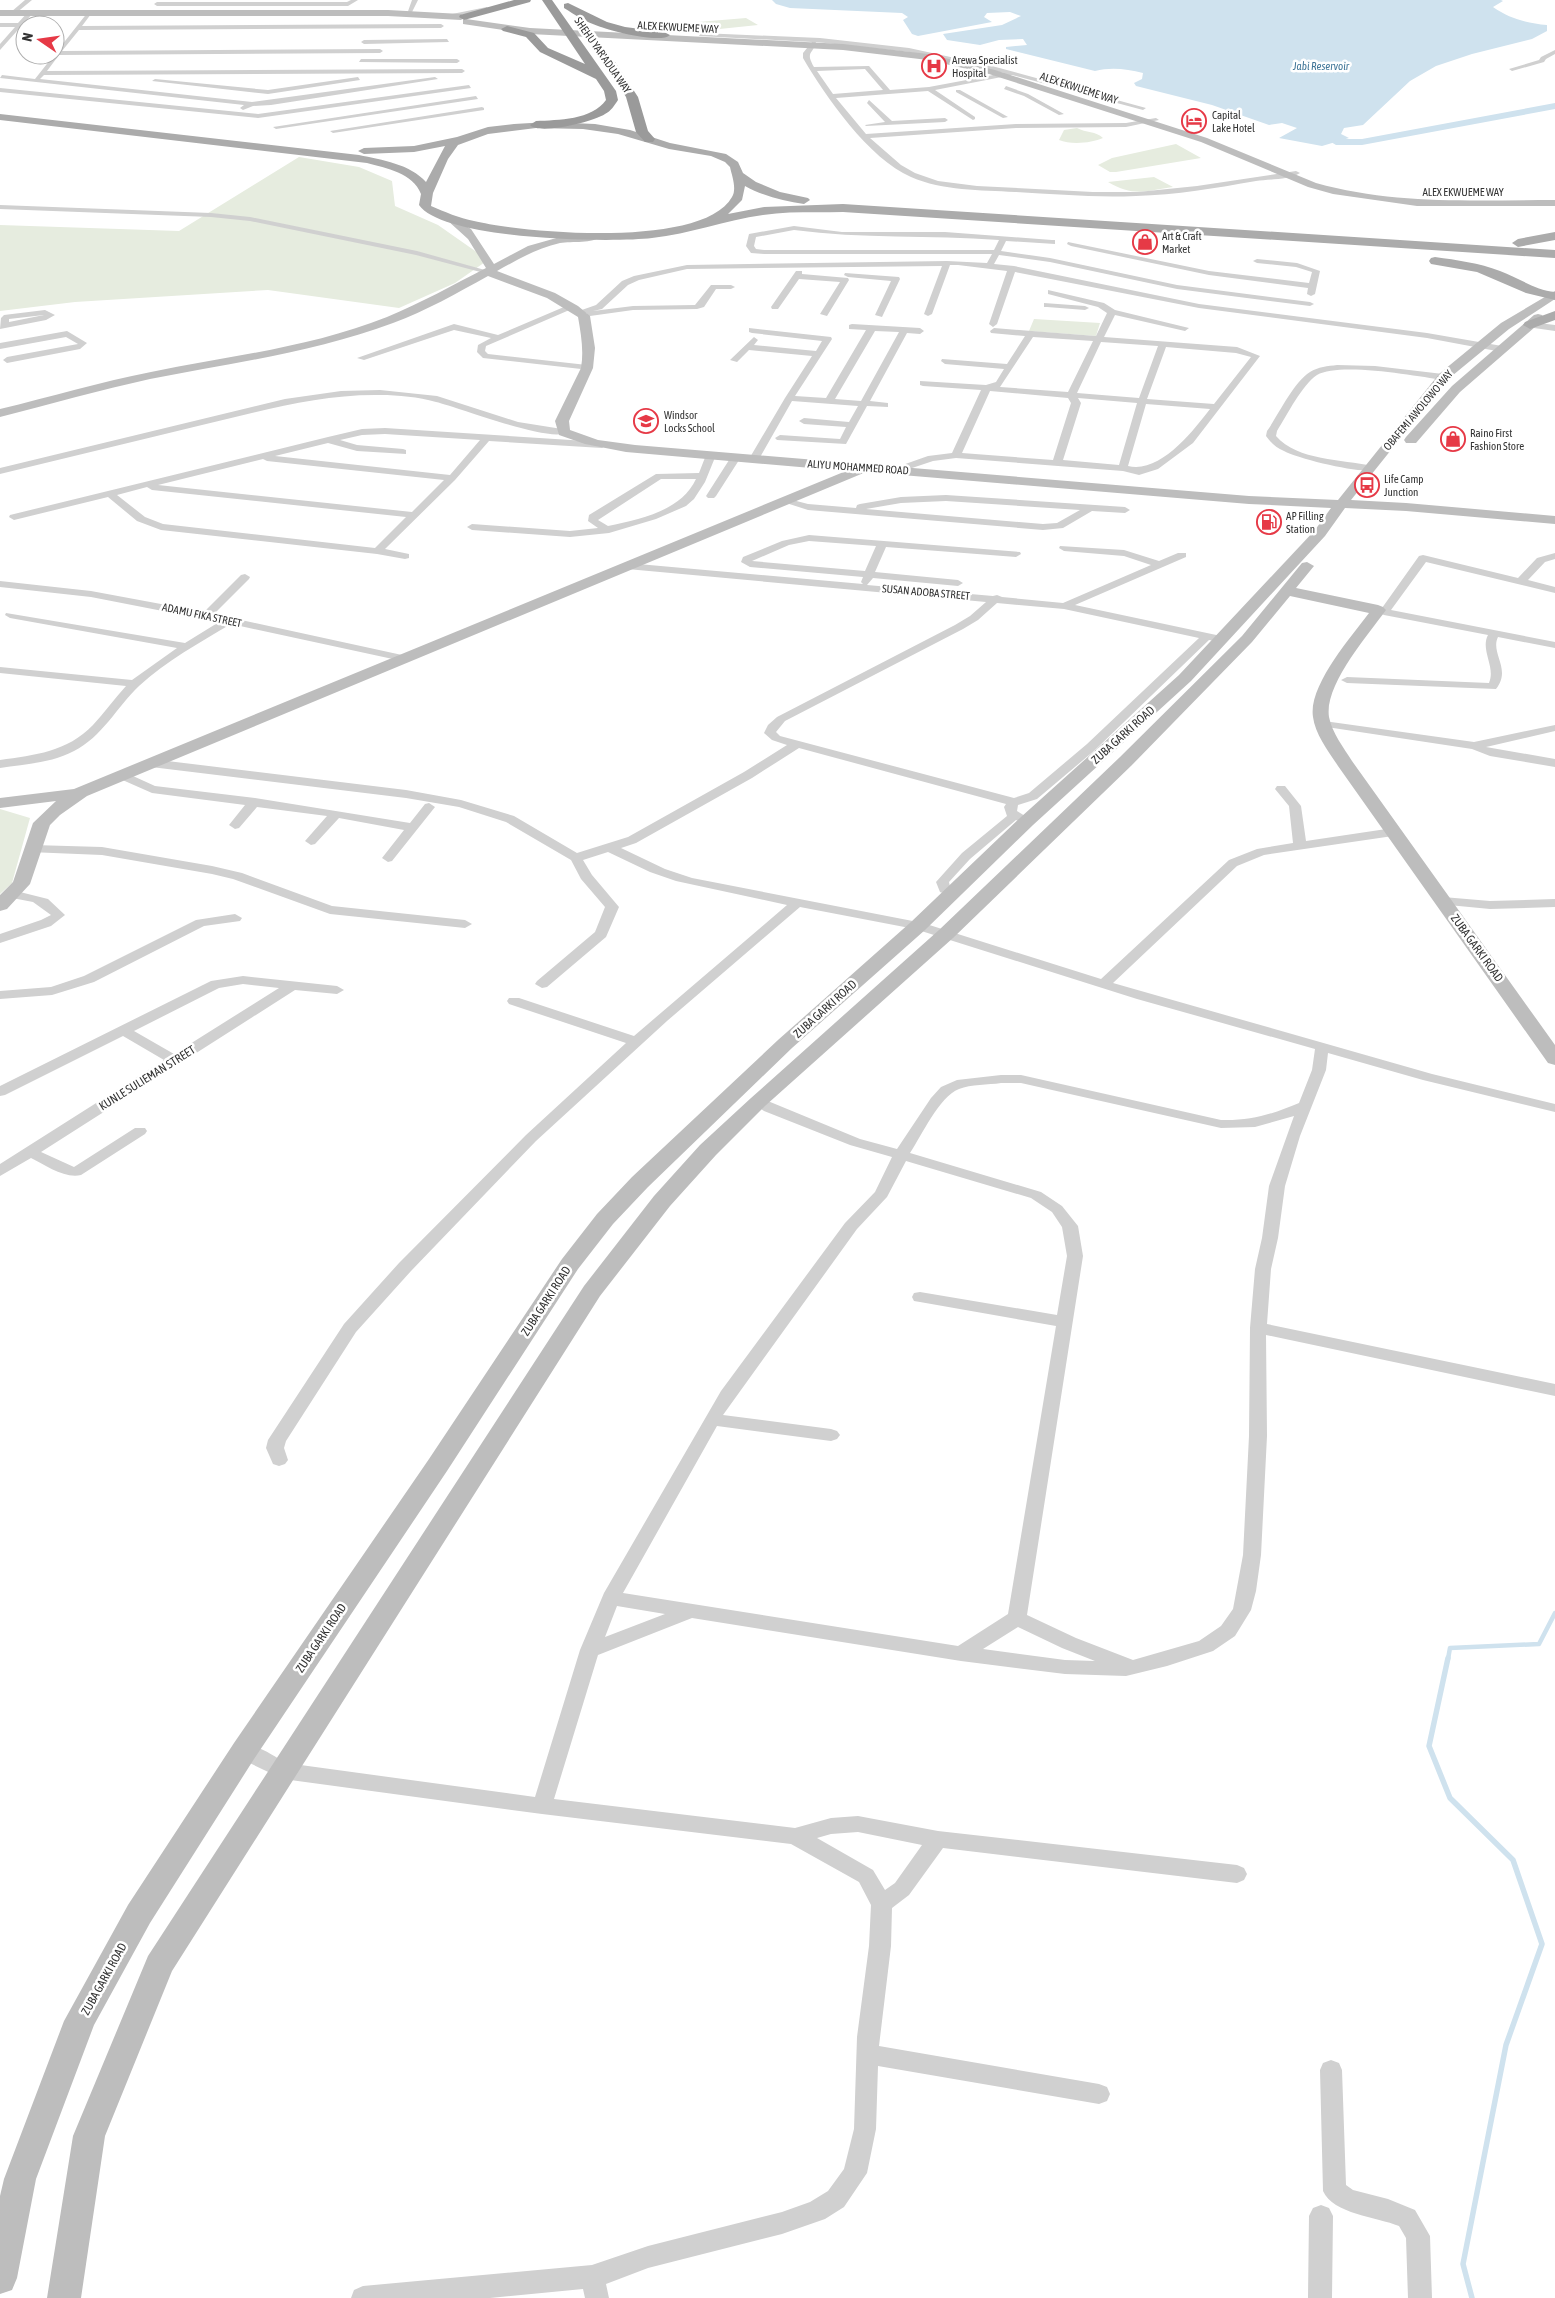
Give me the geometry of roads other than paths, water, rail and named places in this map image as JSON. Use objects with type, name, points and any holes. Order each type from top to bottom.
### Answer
[{"type":"highway","points":[[453,22],[486,10],[526,0]]},
{"type":"highway","name":"SHEHU YAR'ADUA WAY","points":[[536,126],[585,118],[607,108],[612,96],[547,0]]},
{"type":"highway","points":[[566,3],[612,38],[646,36]]},
{"type":"highway","name":"SHEHU YAR'ADUA WAY","points":[[566,3],[583,26],[612,38],[616,73],[632,97],[640,127],[649,139]]},
{"type":"highway","points":[[507,28],[527,33],[544,50],[581,66],[600,78]]},
{"type":"highway","points":[[612,38],[664,35]]},
{"type":"highway","points":[[616,73],[623,60]]},
{"type":"main road","points":[[0,117],[342,155],[379,162],[396,168],[416,178],[426,188],[427,194]]},
{"type":"main road","points":[[262,145],[338,151],[390,151],[433,147],[494,130],[536,126],[604,128],[632,133],[672,147],[724,158],[733,163],[740,188],[736,200],[723,211],[700,223]]},
{"type":"main road","points":[[464,139],[451,146],[445,153],[427,194],[425,201],[427,208],[452,220],[483,227],[526,233],[604,235],[661,233],[746,213],[796,209],[851,209],[1338,241],[1346,246],[1394,250],[1555,254]]},
{"type":"main road","points":[[737,174],[755,187],[791,198],[930,213]]},
{"type":"main road","points":[[1394,250],[1504,244],[1527,242],[1555,236]]},
{"type":"main road","points":[[1425,260],[1481,269],[1504,277],[1526,290],[1554,298]]},
{"type":"main road","points":[[1526,290],[1530,299],[1527,311]]},
{"type":"main road","points":[[1530,325],[1555,315]]},
{"type":"street","points":[[13,13],[29,0]]},
{"type":"street","points":[[160,4],[340,4],[353,3],[355,0]]},
{"type":"street","points":[[409,13],[415,0]]},
{"type":"street","points":[[453,22],[486,10],[494,2]]},
{"type":"street","points":[[0,13],[409,13],[453,22],[612,38]]},
{"type":"street","points":[[217,27],[225,13]]},
{"type":"street","points":[[66,43],[88,14]]},
{"type":"street","points":[[333,131],[484,112],[449,46],[453,22]]},
{"type":"street","points":[[243,33],[355,29],[453,22],[493,24],[612,38]]},
{"type":"street","points":[[0,25],[15,25]]},
{"type":"street","points":[[75,31],[217,27],[355,29]]},
{"type":"street","points":[[1,47],[15,31]]},
{"type":"street","points":[[75,31],[192,33]]},
{"type":"street","name":"ALEX EKWUEME WAY","points":[[664,35],[813,44],[874,50],[928,57],[1006,75],[1152,121],[1230,149],[1333,191],[1402,202],[1451,204],[1555,201]]},
{"type":"street","points":[[701,35],[871,45],[936,54],[1004,70],[1052,85],[1143,108]]},
{"type":"street","points":[[0,36],[11,36]]},
{"type":"street","name":"ALEX EKWUEME WAY","points":[[646,36],[813,44]]},
{"type":"street","points":[[343,62],[350,42]]},
{"type":"street","points":[[360,42],[449,46]]},
{"type":"street","points":[[66,43],[75,43]]},
{"type":"street","points":[[813,44],[805,56],[832,96],[864,136],[905,171],[928,180],[960,186],[1132,195],[1292,174]]},
{"type":"street","points":[[65,52],[385,51]]},
{"type":"street","points":[[1512,69],[1542,61],[1543,58],[1555,52]]},
{"type":"street","points":[[353,62],[457,61]]},
{"type":"street","points":[[36,80],[49,65]]},
{"type":"street","points":[[813,69],[867,67],[888,92]]},
{"type":"street","points":[[279,80],[333,72]]},
{"type":"street","points":[[43,73],[412,72],[465,78]]},
{"type":"street","points":[[77,73],[268,92],[412,72]]},
{"type":"street","points":[[832,96],[929,89],[1006,75]]},
{"type":"street","points":[[2,77],[252,104],[465,78]]},
{"type":"street","points":[[0,90],[263,116],[305,110],[465,78]]},
{"type":"street","points":[[145,92],[167,82]]},
{"type":"street","points":[[222,88],[260,83]]},
{"type":"street","points":[[62,96],[86,86]]},
{"type":"street","points":[[1006,88],[1026,95],[1061,114]]},
{"type":"street","points":[[929,89],[977,118],[964,119]]},
{"type":"street","points":[[958,90],[1005,117]]},
{"type":"street","points":[[276,127],[476,98]]},
{"type":"street","points":[[869,102],[890,123]]},
{"type":"street","points":[[232,114],[252,104]]},
{"type":"street","points":[[305,110],[322,120]]},
{"type":"street","points":[[1042,115],[1069,114]]},
{"type":"street","points":[[989,118],[1014,116]]},
{"type":"street","points":[[868,125],[954,120]]},
{"type":"street","points":[[864,136],[993,127],[1126,125],[1152,121]]},
{"type":"street","points":[[0,207],[211,215],[250,219],[494,268],[511,282]]},
{"type":"street","points":[[452,220],[468,231],[494,268],[511,282],[548,294],[578,311],[633,308],[697,308],[714,287],[731,287]]},
{"type":"street","points":[[1052,242],[945,234],[842,234],[794,228],[752,236],[751,249],[764,252],[993,252],[1050,260],[1177,287],[1310,304]]},
{"type":"street","points":[[0,413],[149,376],[264,355],[340,337],[410,312],[521,252],[544,244],[604,235]]},
{"type":"street","points":[[986,265],[1000,238]]},
{"type":"street","points":[[1071,244],[1209,273],[1313,286]]},
{"type":"street","points":[[1256,261],[1310,268],[1316,271],[1306,321]]},
{"type":"street","points":[[928,314],[947,263]]},
{"type":"street","points":[[587,368],[486,356],[482,352],[482,345],[578,311],[599,307],[625,283],[666,270],[706,265],[947,263],[1014,268],[1196,306],[1482,344],[1502,349]]},
{"type":"street","points":[[824,314],[851,270],[850,264]]},
{"type":"street","points":[[897,470],[931,458],[956,455],[1123,468],[1139,472],[1156,467],[1190,440],[1256,356],[1237,350],[1030,334],[994,328],[1010,273],[1014,268]]},
{"type":"street","points":[[775,307],[798,275],[896,279],[879,315]]},
{"type":"street","points":[[1052,292],[1101,305],[1118,307],[1184,328]]},
{"type":"street","points":[[1071,395],[1118,307],[1139,294]]},
{"type":"street","name":"OBAFEMI AWOLOWO WAY","points":[[1356,500],[1369,468],[1443,377],[1482,344],[1527,311],[1554,298]]},
{"type":"street","name":"OBAFEMI AWOLOWO WAY","points":[[1404,448],[1456,389],[1530,325],[1554,298]]},
{"type":"street","points":[[1047,305],[1090,308],[1101,305]]},
{"type":"street","points":[[564,432],[562,421],[587,368],[589,345],[578,311]]},
{"type":"street","points":[[1530,325],[1555,328]]},
{"type":"street","points":[[361,358],[454,327],[501,338]]},
{"type":"street","points":[[852,327],[920,332]]},
{"type":"street","points":[[829,401],[872,328]]},
{"type":"street","points":[[780,438],[840,444],[843,442],[904,330]]},
{"type":"street","points":[[0,346],[67,334],[83,343],[80,346],[3,357]]},
{"type":"street","points":[[734,360],[746,347],[754,334],[828,338],[789,398],[754,459]]},
{"type":"street","points":[[956,455],[987,388],[999,384],[1030,334]]},
{"type":"street","points":[[1123,468],[1142,401],[1163,344]]},
{"type":"street","points":[[746,347],[818,354]]},
{"type":"street","points":[[0,368],[11,366],[3,357]]},
{"type":"street","points":[[945,361],[1010,367]]},
{"type":"street","points":[[1369,468],[1290,452],[1274,442],[1271,436],[1272,431],[1309,378],[1319,370],[1349,367],[1443,377]]},
{"type":"street","points":[[923,383],[1216,407]]},
{"type":"street","points":[[0,471],[325,394],[384,393],[436,398],[541,430],[564,432]]},
{"type":"street","points":[[1057,463],[1076,404],[1071,395]]},
{"type":"street","points":[[789,398],[885,405]]},
{"type":"street","points":[[804,420],[852,425]]},
{"type":"street","points":[[14,517],[362,432],[385,431],[602,444]]},
{"type":"street","points":[[541,440],[564,432]]},
{"type":"street","name":"ALIYU MOHAMMED ROAD","points":[[564,432],[576,438],[602,444],[754,459],[1286,502],[1356,500],[1406,507],[1555,520]]},
{"type":"street","points":[[378,551],[452,478],[487,437]]},
{"type":"street","points":[[326,440],[357,448],[403,452]]},
{"type":"street","points":[[472,527],[570,534],[586,534],[609,530],[679,507],[691,498],[711,455]]},
{"type":"street","points":[[711,496],[736,457]]},
{"type":"street","points":[[258,458],[452,478]]},
{"type":"street","points":[[807,463],[829,476],[831,479],[828,483]]},
{"type":"street","points":[[0,805],[61,797],[81,792],[865,468]]},
{"type":"street","points":[[813,490],[893,474],[918,472]]},
{"type":"street","points":[[609,530],[593,521],[593,517],[654,478],[666,474],[701,476]]},
{"type":"street","points":[[143,486],[415,515]]},
{"type":"street","points":[[109,493],[141,519],[161,527],[378,551],[405,556]]},
{"type":"street","points":[[850,510],[881,502],[922,498],[972,499],[1125,510]]},
{"type":"street","name":"ZUBA GARKI ROAD","points":[[0,2278],[20,2179],[80,2021],[139,1914],[244,1751],[438,1465],[570,1264],[605,1219],[640,1182],[778,1050],[918,926],[952,893],[1021,818],[1185,678],[1214,637],[1356,500]]},
{"type":"street","name":"ZUBA GARKI ROAD","points":[[64,2298],[89,2136],[159,1965],[592,1291],[662,1200],[708,1150],[758,1102],[946,934],[1126,761],[1247,639],[1287,591],[1356,500]]},
{"type":"street","points":[[785,501],[808,507],[1051,527],[1068,522],[1090,508]]},
{"type":"street","points":[[1286,502],[1316,511],[1322,519],[1320,533]]},
{"type":"street","points":[[958,583],[750,564],[746,562],[747,559],[796,538],[1016,554]]},
{"type":"street","points":[[864,587],[882,544]]},
{"type":"street","points":[[1064,548],[1134,554],[1146,557],[1158,564]]},
{"type":"street","points":[[1064,606],[1182,555]]},
{"type":"street","points":[[1521,581],[1541,560],[1555,556]]},
{"type":"street","points":[[1381,611],[1423,558],[1555,590]]},
{"type":"street","name":"SUSAN ADOBA STREET","points":[[627,566],[997,598],[1064,606],[1214,637]]},
{"type":"street","points":[[206,616],[245,577]]},
{"type":"street","name":"ADAMU FIKA STREET","points":[[0,584],[122,599],[402,658]]},
{"type":"street","points":[[1287,591],[1555,645]]},
{"type":"street","points":[[997,598],[974,618],[959,627],[781,719],[772,727],[770,733],[776,738],[1014,802],[1033,796],[1214,637]]},
{"type":"street","name":"ZUBA GARKI ROAD","points":[[1381,611],[1326,690],[1320,715],[1344,762],[1555,1059]]},
{"type":"street","points":[[10,615],[186,646]]},
{"type":"street","points":[[0,764],[53,755],[72,748],[91,732],[135,684],[186,646],[228,620]]},
{"type":"street","points":[[1347,680],[1492,687],[1497,680],[1490,642],[1495,632]]},
{"type":"street","points":[[0,670],[135,684]]},
{"type":"street","points":[[1324,724],[1474,746],[1490,752],[1555,762]]},
{"type":"street","points":[[1474,746],[1555,728]]},
{"type":"street","points":[[576,858],[632,840],[748,775],[798,743]]},
{"type":"street","points":[[151,763],[406,794],[461,804],[510,818],[576,858],[586,876],[612,907],[600,934],[542,984]]},
{"type":"street","points":[[122,775],[152,789],[255,802],[412,827]]},
{"type":"street","points":[[1281,789],[1295,806],[1300,846]]},
{"type":"street","points":[[6,900],[21,884],[42,823],[54,810],[81,792]]},
{"type":"street","points":[[235,824],[255,802]]},
{"type":"street","points":[[1014,802],[1010,807],[1011,813],[1021,818]]},
{"type":"street","points":[[0,805],[39,818],[42,823]]},
{"type":"street","points":[[388,858],[429,807]]},
{"type":"street","points":[[311,841],[336,814]]},
{"type":"street","points":[[1105,983],[1233,863],[1261,852],[1394,832]]},
{"type":"street","points":[[609,848],[629,855],[649,867],[674,877],[701,884],[918,926],[999,953],[1322,1047],[1428,1077],[1555,1108]]},
{"type":"street","points":[[33,849],[102,851],[237,876],[330,910],[465,924]]},
{"type":"street","points":[[0,939],[22,930],[41,926],[53,921],[58,915],[52,905],[40,898],[6,900]]},
{"type":"street","points":[[1443,901],[1490,905],[1555,903]]},
{"type":"street","points":[[279,1460],[276,1448],[277,1440],[334,1351],[368,1306],[531,1138],[683,999],[798,902]]},
{"type":"street","points":[[0,995],[52,991],[89,979],[201,922],[235,918]]},
{"type":"street","points":[[0,1092],[216,984],[243,980],[337,990]]},
{"type":"street","name":"KUNLE SULIEMAN STREET","points":[[0,1171],[293,984]]},
{"type":"street","points":[[514,1001],[636,1042]]},
{"type":"street","points":[[123,1030],[174,1060]]},
{"type":"street","points":[[611,1598],[961,1654],[1065,1668],[1132,1667],[1167,1659],[1206,1646],[1228,1631],[1242,1610],[1247,1591],[1252,1554],[1258,1436],[1258,1328],[1263,1269],[1270,1238],[1277,1186],[1319,1070],[1322,1047]]},
{"type":"street","points":[[542,1806],[590,1650],[611,1598],[712,1419],[727,1395],[851,1226],[882,1194],[900,1155],[936,1101],[946,1090],[957,1084],[1001,1079],[1021,1079],[1221,1124],[1236,1125],[1273,1120],[1306,1105]]},
{"type":"street","points":[[758,1102],[855,1142],[987,1179],[1036,1195],[1057,1209],[1070,1226],[1075,1256],[1017,1618],[961,1654]]},
{"type":"street","points":[[30,1152],[67,1170],[76,1172],[140,1131]]},
{"type":"street","points":[[920,1297],[1064,1322]]},
{"type":"street","points":[[1258,1328],[1555,1390]]},
{"type":"street","points":[[712,1419],[831,1435]]},
{"type":"street","points":[[590,1650],[692,1611]]},
{"type":"street","points":[[1017,1618],[1069,1643],[1132,1667]]},
{"type":"street","points":[[244,1751],[283,1771],[542,1806],[795,1836],[831,1826],[858,1824],[938,1839],[1237,1874]]},
{"type":"street","points":[[363,2298],[594,2288],[648,2257],[782,2223],[818,2211],[836,2199],[855,2173],[865,2129],[868,2054],[882,1904],[866,1876],[795,1836]]},
{"type":"street","points":[[882,1904],[902,1889],[938,1839]]},
{"type":"street","points":[[868,2054],[1098,2094]]},
{"type":"street","points":[[1331,2070],[1335,2191],[1347,2199],[1388,2210],[1407,2218],[1418,2236],[1420,2298]]},
{"type":"street","points":[[1320,2298],[1321,2216]]},
{"type":"water","name":"Jabi Reservoir","points":[[772,0],[1501,0],[1503,1],[1493,7],[1519,20],[1547,25],[1547,31],[1532,39],[1472,54],[1436,66],[1410,81],[1363,125],[1344,128],[1341,134],[1349,138],[1322,146],[1279,138],[1297,128],[1282,123],[1269,125],[1212,105],[1136,86],[1134,83],[1142,79],[1143,73],[1119,69],[1095,71],[1006,49],[1006,47],[1027,45],[1023,39],[999,40],[980,45],[947,40],[943,34],[1002,25],[1021,16],[1010,12],[987,13],[984,17],[992,22],[918,36],[912,34],[903,20],[908,17],[902,13],[790,8],[776,4]]},
{"type":"waterway","points":[[1336,142],[1362,142],[1555,106]]},
{"type":"waterway","points":[[1448,1659],[1450,1648],[1539,1644],[1555,1613]]},
{"type":"waterway","points":[[1448,1658],[1429,1746],[1450,1798],[1513,1860],[1542,1944],[1506,2045],[1463,2264],[1472,2298]]},
{"type":"place","name":"Arewa Specialist Hospital","points":[[934,66]]},
{"type":"place","name":"Capital Lake Hotel","points":[[1194,121]]},
{"type":"place","name":"Art & Craft Market","points":[[1145,242]]},
{"type":"place","name":"Windsor Locks School","points":[[646,421]]},
{"type":"place","name":"Raino First Fashion Store","points":[[1453,439]]},
{"type":"place","name":"Life Camp Junction","points":[[1367,485]]},
{"type":"place","name":"AP Filling Station","points":[[1269,522]]}]
